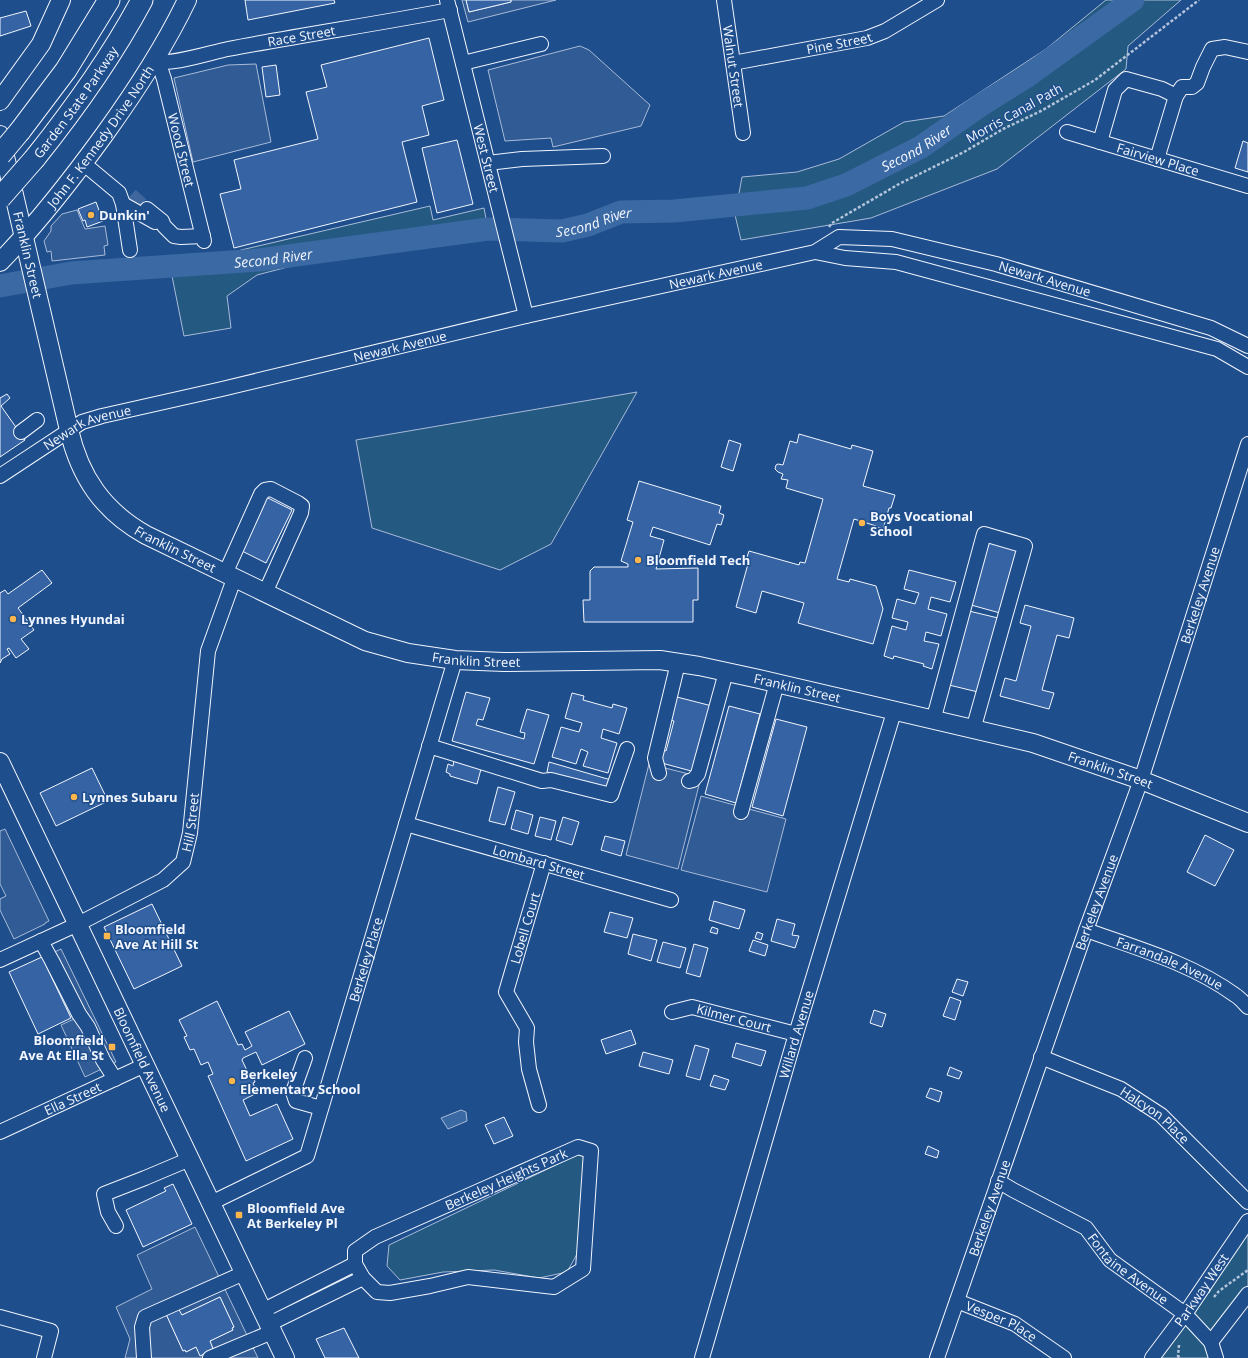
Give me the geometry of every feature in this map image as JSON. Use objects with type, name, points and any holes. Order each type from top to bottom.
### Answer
[{"type":"highway","name":"Garden State Parkway","points":[[0,155],[66,70],[109,0]]},
{"type":"highway","name":"Garden State Parkway","points":[[0,198],[57,131],[124,32],[142,0]]},
{"type":"main road","points":[[0,101],[41,44],[61,0]]},
{"type":"main road","name":"John F. Kennedy Drive North","points":[[0,262],[24,237],[83,163],[114,120],[154,61],[187,0]]},
{"type":"main road","name":"Franklin Street","points":[[0,135],[68,430],[77,458],[82,470],[98,495],[114,514],[146,536],[365,641],[408,653],[455,660],[504,662],[660,660],[726,672],[1033,743],[1141,780],[1248,823]]},
{"type":"main road","name":"Bloomfield Avenue","points":[[0,762],[285,1358]]},
{"type":"street","name":"Walnut Street","points":[[724,0],[743,133]]},
{"type":"street","name":"Pine Street","points":[[733,63],[866,38],[885,31],[937,0]]},
{"type":"street","name":"Race Street","points":[[154,61],[160,63],[170,62],[449,5]]},
{"type":"street","name":"West Street","points":[[449,5],[526,316]]},
{"type":"street","points":[[463,63],[542,44]]},
{"type":"street","points":[[1157,159],[1176,96],[1182,87],[1192,87],[1197,83],[1212,49],[1225,47],[1248,52]]},
{"type":"street","name":"Wood Street","points":[[154,61],[164,79],[204,238],[174,236],[164,226]]},
{"type":"street","points":[[1100,142],[1115,90],[1126,79],[1162,89],[1176,96]]},
{"type":"street","name":"Fairview Place","points":[[1067,132],[1248,186]]},
{"type":"street","points":[[488,162],[522,159],[603,156]]},
{"type":"street","points":[[83,163],[124,197],[146,218],[164,226]]},
{"type":"street","points":[[124,197],[130,250]]},
{"type":"street","points":[[147,209],[162,221],[164,226]]},
{"type":"street","name":"Newark Avenue","points":[[0,476],[68,430],[82,422],[102,416],[222,389],[526,316],[814,252],[839,237],[892,239],[996,264],[1211,328],[1248,346]]},
{"type":"street","name":"Newark Avenue","points":[[814,252],[845,258],[896,262],[1217,349],[1248,367]]},
{"type":"street","points":[[21,432],[37,420]]},
{"type":"street","name":"Berkeley Avenue","points":[[937,1358],[1041,1057],[1141,780],[1248,444]]},
{"type":"street","name":"Hill Street","points":[[0,960],[78,924],[163,880],[183,862],[190,833],[208,651],[229,576],[261,494],[265,490],[271,489],[302,506],[301,513],[264,593]]},
{"type":"street","points":[[933,721],[984,534],[1025,546],[973,730]]},
{"type":"street","name":"Berkeley Place","points":[[210,1203],[307,1156],[455,660]]},
{"type":"street","points":[[659,773],[655,758],[678,663]]},
{"type":"street","points":[[689,780],[693,780],[698,774],[726,672]]},
{"type":"street","points":[[741,812],[777,684]]},
{"type":"street","name":"Willard Avenue","points":[[702,1358],[796,1034],[894,712]]},
{"type":"street","points":[[429,746],[542,781],[551,780],[611,794],[627,749]]},
{"type":"street","name":"Lombard Street","points":[[406,824],[671,900]]},
{"type":"street","name":"Lobell Court","points":[[539,1105],[529,1069],[526,1042],[527,1028],[506,992],[544,863]]},
{"type":"street","name":"Farrandale Avenue","points":[[1086,930],[1160,956],[1202,975],[1236,995],[1248,1008]]},
{"type":"street","points":[[41,941],[79,1014],[88,1026],[103,1060],[115,1079]]},
{"type":"street","name":"Kilmer Court","points":[[672,1012],[692,1007],[796,1034]]},
{"type":"street","name":"Halcyon Place","points":[[1041,1057],[1121,1088],[1161,1115],[1248,1202]]},
{"type":"street","points":[[305,1058],[293,1092],[296,1101],[321,1108]]},
{"type":"street","name":"Ella Street","points":[[0,1132],[145,1066]]},
{"type":"street","name":"Berkeley Heights Park","points":[[578,1147],[591,1151],[583,1268],[554,1287],[468,1277],[390,1293],[377,1292],[363,1278],[354,1264],[355,1251],[375,1237],[578,1147]]},
{"type":"street","points":[[116,1226],[108,1212],[104,1194],[190,1159]]},
{"type":"street","name":"Fontaine Avenue","points":[[998,1181],[1086,1228],[1110,1260],[1185,1314],[1211,1342]]},
{"type":"street","name":"Parkway West","points":[[1152,1358],[1185,1314],[1248,1221]]},
{"type":"street","points":[[210,1358],[268,1322],[354,1264]]},
{"type":"street","points":[[144,1358],[142,1328],[145,1317],[244,1273]]},
{"type":"street","points":[[268,1322],[363,1278]]},
{"type":"street","points":[[1216,1358],[1211,1342],[1248,1294]]},
{"type":"street","name":"Vesper Place","points":[[957,1301],[1015,1324],[1064,1358]]},
{"type":"street","points":[[0,1317],[51,1332],[44,1358]]},
{"type":"path","name":"Morris Canal Path","points":[[828,228],[832,223],[899,184],[964,152],[1004,129],[1041,111],[1089,83],[1199,0]]},
{"type":"path","points":[[1210,1301],[1219,1291],[1248,1270]]},
{"type":"shaded area","points":[[462,0],[466,0],[469,12],[511,2],[511,0],[556,0],[468,22]]},
{"type":"shaded area","points":[[1106,0],[1181,0],[1128,46],[1126,69],[997,169],[871,218],[741,240],[735,215],[742,177],[797,172],[839,159],[904,122],[944,116],[1046,49]]},
{"type":"shaded area","points":[[580,46],[589,50],[650,105],[641,126],[553,147],[551,138],[505,141],[488,70]]},
{"type":"shaded area","points":[[256,64],[271,142],[193,162],[174,78],[228,65]]},
{"type":"shaded area","points":[[430,206],[433,220],[484,208],[488,229],[372,245],[257,275],[227,296],[231,328],[184,336],[172,276],[241,250]]},
{"type":"shaded area","points":[[77,210],[85,229],[105,226],[108,245],[104,246],[105,255],[52,261],[51,251],[47,252],[44,241],[51,231],[51,226],[62,214]]},
{"type":"shaded area","points":[[637,392],[551,544],[500,570],[372,528],[356,440]]},
{"type":"shaded area","points":[[649,764],[701,777],[678,869],[626,855]]},
{"type":"shaded area","points":[[701,796],[786,819],[767,892],[681,870]]},
{"type":"shaded area","points":[[5,829],[49,921],[14,939],[0,910],[0,899],[6,896],[0,884],[0,831]]},
{"type":"shaded area","points":[[61,949],[116,1062],[85,1077],[61,1025],[74,1019],[44,957]]},
{"type":"shaded area","points":[[461,1110],[466,1112],[467,1121],[448,1129],[441,1118]]},
{"type":"shaded area","points":[[583,1152],[585,1167],[581,1247],[567,1272],[539,1278],[494,1270],[443,1272],[400,1280],[387,1266],[389,1245]]},
{"type":"shaded area","points":[[195,1227],[258,1358],[125,1358],[130,1339],[116,1307],[152,1289],[137,1255]],"holes":[[[220,1297],[234,1327],[232,1328],[233,1330],[210,1341],[213,1349],[201,1356],[196,1347],[186,1352],[185,1350],[183,1351],[166,1314],[182,1315]]]},
{"type":"shaded area","points":[[1248,1233],[1248,1286],[1204,1344],[1209,1358],[1159,1358]]},
{"type":"building","points":[[245,0],[334,0],[335,3],[248,20]]},
{"type":"building","points":[[466,0],[511,0],[511,2],[469,12]]},
{"type":"building","points":[[26,11],[31,26],[0,36],[0,18]]},
{"type":"building","points":[[429,38],[444,100],[422,106],[429,135],[402,142],[417,202],[234,248],[220,194],[241,189],[234,160],[318,139],[306,92],[327,87],[321,65]]},
{"type":"building","points":[[276,65],[280,95],[266,97],[262,67]]},
{"type":"building","points":[[457,140],[473,204],[437,213],[422,148]]},
{"type":"building","points":[[1243,141],[1248,143],[1248,172],[1235,168]]},
{"type":"building","name":"Dunkin'","points":[[96,202],[103,221],[87,227],[85,220],[83,221],[78,209]]},
{"type":"building","points":[[7,394],[10,398],[1,406],[25,440],[0,457],[0,398]]},
{"type":"building","points":[[799,434],[851,449],[852,445],[873,451],[863,486],[895,495],[891,508],[889,508],[883,529],[854,519],[837,579],[849,582],[850,579],[876,586],[883,609],[873,644],[798,623],[804,603],[762,591],[756,613],[736,607],[748,564],[745,563],[749,551],[799,565],[800,562],[805,563],[823,499],[786,488],[788,480],[781,479],[783,474],[775,469],[776,465],[778,464],[783,465],[790,441],[797,443]]},
{"type":"building","points":[[729,440],[741,444],[733,471],[721,467]]},
{"type":"building","points":[[639,481],[721,506],[719,513],[724,515],[721,525],[717,524],[710,545],[653,527],[650,536],[664,540],[656,569],[698,568],[698,600],[693,600],[693,622],[584,622],[583,600],[590,600],[590,571],[594,567],[628,567],[628,564],[621,561],[633,522],[627,520]]},
{"type":"building","points":[[264,496],[292,510],[266,563],[238,549]]},
{"type":"building","points":[[989,542],[1018,550],[1000,613],[971,605]]},
{"type":"building","name":"Lynnes Hyundai","points":[[42,570],[52,583],[18,608],[34,630],[21,639],[29,649],[16,658],[9,648],[7,649],[10,654],[2,659],[0,663],[0,593],[5,590],[8,594]]},
{"type":"building","points":[[909,570],[956,582],[950,602],[931,597],[928,609],[947,614],[941,636],[926,632],[924,641],[939,644],[932,669],[923,666],[924,664],[894,656],[893,659],[884,656],[892,626],[906,630],[908,622],[892,618],[897,599],[915,604],[919,593],[904,589]]},
{"type":"building","points":[[1025,605],[1074,618],[1069,638],[1057,635],[1042,690],[1054,693],[1049,709],[1000,696],[1005,678],[1016,681],[1031,626],[1020,623]]},
{"type":"building","points":[[969,611],[998,618],[978,692],[949,685]]},
{"type":"building","points":[[466,692],[490,698],[483,720],[478,719],[476,725],[524,739],[525,733],[520,732],[527,709],[549,715],[534,764],[452,741]]},
{"type":"building","points":[[572,693],[584,696],[583,700],[612,708],[613,704],[627,708],[619,734],[603,729],[601,738],[617,743],[608,773],[583,766],[588,752],[581,749],[576,764],[552,757],[561,727],[579,732],[582,723],[565,718]]},
{"type":"building","points":[[677,697],[712,706],[708,723],[705,722],[695,759],[698,759],[695,772],[658,762],[662,749],[666,751],[674,721],[670,720]]},
{"type":"building","points":[[729,706],[760,714],[736,803],[705,794]]},
{"type":"building","points":[[776,719],[807,727],[783,816],[752,807]]},
{"type":"building","points":[[454,761],[481,769],[477,784],[450,776],[450,774],[446,772],[448,764],[453,766]]},
{"type":"building","points":[[549,762],[611,780],[608,790],[547,772]]},
{"type":"building","name":"Lynnes Subaru","points":[[92,768],[108,801],[56,826],[40,793]]},
{"type":"building","points":[[498,787],[515,792],[505,825],[489,821]]},
{"type":"building","points":[[516,810],[533,815],[528,834],[511,829]]},
{"type":"building","points":[[540,817],[556,821],[551,840],[535,836]]},
{"type":"building","points":[[563,817],[579,822],[572,845],[556,840]]},
{"type":"building","points":[[1205,835],[1234,850],[1215,886],[1187,872]]},
{"type":"building","points":[[605,836],[625,841],[621,856],[601,850]]},
{"type":"building","points":[[714,901],[745,910],[739,929],[709,920]]},
{"type":"building","points":[[152,904],[182,966],[134,989],[104,927]]},
{"type":"building","points":[[610,912],[633,918],[627,938],[604,932]]},
{"type":"building","points":[[777,919],[795,924],[792,935],[799,936],[795,948],[771,941]]},
{"type":"building","points":[[712,927],[718,929],[717,934],[710,932]]},
{"type":"building","points":[[757,932],[763,934],[761,940],[755,938]]},
{"type":"building","points":[[633,934],[657,940],[651,961],[628,954]]},
{"type":"building","points":[[753,940],[768,945],[765,956],[749,951]]},
{"type":"building","points":[[663,942],[686,948],[680,968],[657,962]]},
{"type":"building","points":[[694,944],[708,948],[700,977],[686,973]]},
{"type":"building","points":[[42,957],[71,1018],[38,1034],[9,972]]},
{"type":"building","points":[[957,979],[968,982],[963,996],[952,992]]},
{"type":"building","points":[[950,997],[961,1001],[955,1020],[943,1016]]},
{"type":"building","name":"Berkeley Elementary School","points":[[217,1001],[238,1045],[242,1044],[245,1050],[252,1046],[245,1032],[289,1011],[305,1044],[262,1065],[256,1052],[243,1058],[242,1060],[251,1079],[254,1078],[255,1082],[253,1083],[257,1093],[243,1100],[250,1116],[277,1104],[293,1139],[246,1161],[208,1076],[213,1074],[208,1062],[201,1065],[194,1049],[190,1050],[184,1037],[187,1036],[179,1020]]},
{"type":"building","points":[[874,1010],[886,1014],[882,1027],[870,1023]]},
{"type":"building","points":[[631,1030],[636,1044],[606,1054],[601,1040]]},
{"type":"building","points":[[736,1043],[766,1051],[761,1066],[732,1057]]},
{"type":"building","points":[[695,1045],[709,1049],[700,1080],[686,1076]]},
{"type":"building","points":[[643,1052],[673,1060],[669,1074],[639,1066]]},
{"type":"building","points":[[950,1067],[962,1072],[959,1079],[947,1075]]},
{"type":"building","points":[[714,1075],[729,1080],[725,1090],[710,1086]]},
{"type":"building","points":[[930,1088],[942,1092],[939,1102],[926,1097]]},
{"type":"building","points":[[504,1117],[513,1136],[494,1144],[485,1125]]},
{"type":"building","points":[[928,1146],[939,1151],[937,1158],[925,1154]]},
{"type":"building","points":[[173,1184],[192,1224],[143,1247],[126,1210],[166,1191],[164,1188]]},
{"type":"building","points":[[220,1297],[234,1327],[232,1328],[233,1330],[210,1341],[213,1349],[200,1356],[196,1347],[186,1352],[185,1350],[183,1351],[166,1314],[178,1308],[182,1315]]},
{"type":"building","points":[[344,1328],[359,1358],[325,1358],[316,1339]]},
{"type":"waterway","name":"Second River","points":[[0,286],[71,273],[259,260],[488,229],[562,231],[588,225],[621,212],[674,211],[807,198],[846,185],[921,147],[981,105],[1026,77],[1133,0]]},
{"type":"tunnel","points":[[131,195],[147,209]]},
{"type":"place","name":"Dunkin'","points":[[91,215]]},
{"type":"place","name":"Boys Vocational School","points":[[862,523]]},
{"type":"place","name":"Bloomfield Tech","points":[[638,560]]},
{"type":"place","name":"Lynnes Hyundai","points":[[13,619]]},
{"type":"place","name":"Lynnes Subaru","points":[[74,797]]},
{"type":"place","name":"Bloomfield Ave At Hill St","points":[[107,936]]},
{"type":"place","name":"Bloomfield Ave At Ella St","points":[[112,1047]]},
{"type":"place","name":"Berkeley Elementary School","points":[[232,1081]]},
{"type":"place","name":"Bloomfield Ave At Berkeley Pl","points":[[239,1215]]}]
